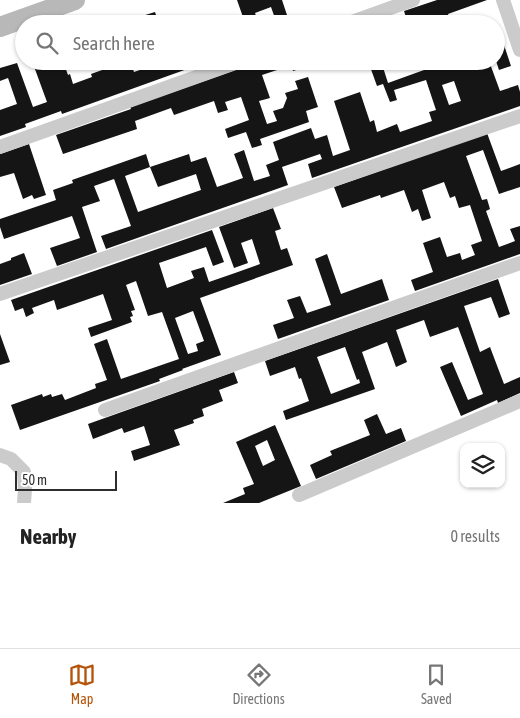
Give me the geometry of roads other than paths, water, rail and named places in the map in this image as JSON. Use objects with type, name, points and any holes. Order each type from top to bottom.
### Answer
[{"type":"street","points":[[33,15],[75,0]]},
{"type":"street","points":[[371,15],[413,0]]},
{"type":"street","points":[[503,0],[520,50]]},
{"type":"street","points":[[0,27],[15,22]]},
{"type":"street","points":[[0,147],[216,70]]},
{"type":"street","points":[[0,294],[520,116]]},
{"type":"street","points":[[105,410],[520,264]]},
{"type":"street","points":[[299,495],[520,401]]},
{"type":"street","points":[[0,455],[11,459],[24,472],[24,503]]}]
